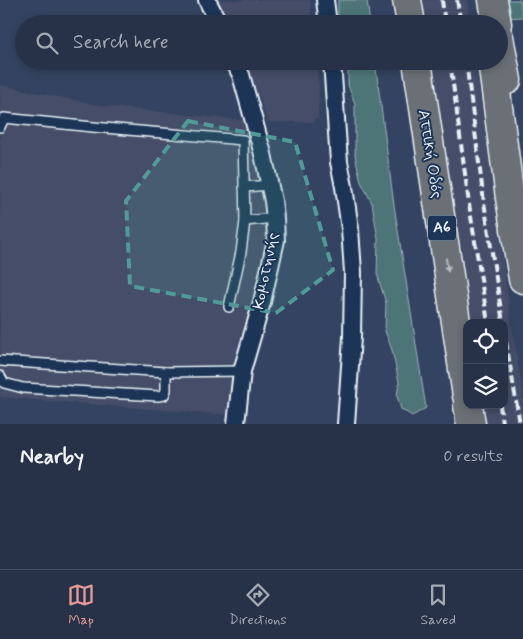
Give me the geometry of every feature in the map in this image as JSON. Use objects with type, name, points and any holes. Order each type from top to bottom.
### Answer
[{"type":"highway","points":[[407,0],[410,15]]},
{"type":"highway","points":[[484,0],[486,15]]},
{"type":"highway","points":[[493,0],[496,15]]},
{"type":"highway","name":"Αττική Οδός","points":[[417,70],[463,370]]},
{"type":"highway","points":[[493,70],[523,279]]},
{"type":"highway","points":[[505,70],[523,171]]},
{"type":"highway","points":[[469,409],[471,424]]},
{"type":"street","points":[[207,0],[214,15]]},
{"type":"street","points":[[325,0],[327,15]]},
{"type":"street","name":"Κομοτηνής","points":[[236,424],[242,371],[262,302],[276,240],[270,184],[248,100],[238,70]]},
{"type":"street","points":[[333,70],[339,162],[350,229],[352,272],[352,337],[346,424]]},
{"type":"lane","points":[[0,127],[4,118],[243,140],[245,221],[230,307]]},
{"type":"lane","points":[[244,187],[270,184]]},
{"type":"lane","points":[[245,221],[275,218]]},
{"type":"lane","points":[[0,361],[166,372],[242,371]]},
{"type":"lane","points":[[0,376],[4,383],[23,388],[158,396],[164,395],[166,390],[166,372]]},
{"type":"highlighted area","points":[[188,121],[295,142],[333,270],[276,313],[130,286],[126,201]]},
{"type":"shaded area","points":[[217,0],[310,0],[311,15],[226,15]]},
{"type":"shaded area","points":[[420,0],[467,0],[469,15],[422,15]]},
{"type":"shaded area","points":[[249,70],[317,70],[319,87],[318,119],[314,119],[314,122],[268,122]]},
{"type":"shaded area","points":[[429,70],[476,70],[523,394],[523,424],[480,424],[478,409],[508,409],[508,319],[466,319]]},
{"type":"shaded area","points":[[0,85],[104,106],[249,121],[267,196],[269,243],[232,383],[228,415],[0,397]]},
{"type":"green space","points":[[338,0],[367,0],[369,15],[338,15]]},
{"type":"green space","points":[[505,0],[520,0],[523,17],[508,18]]},
{"type":"green space","points":[[348,70],[376,70],[394,205],[426,408],[412,416],[401,409],[397,396],[399,382],[392,350],[385,331],[386,303],[377,274],[378,239],[372,203],[361,182],[355,155],[355,104],[348,85]]},
{"type":"railway","points":[[442,0],[444,15]]},
{"type":"railway","points":[[457,0],[460,15]]},
{"type":"railway","points":[[451,70],[469,204],[487,319]]},
{"type":"railway","points":[[467,70],[484,202],[502,319]]},
{"type":"railway","points":[[508,354],[520,424]]},
{"type":"railway","points":[[500,409],[502,424]]}]
